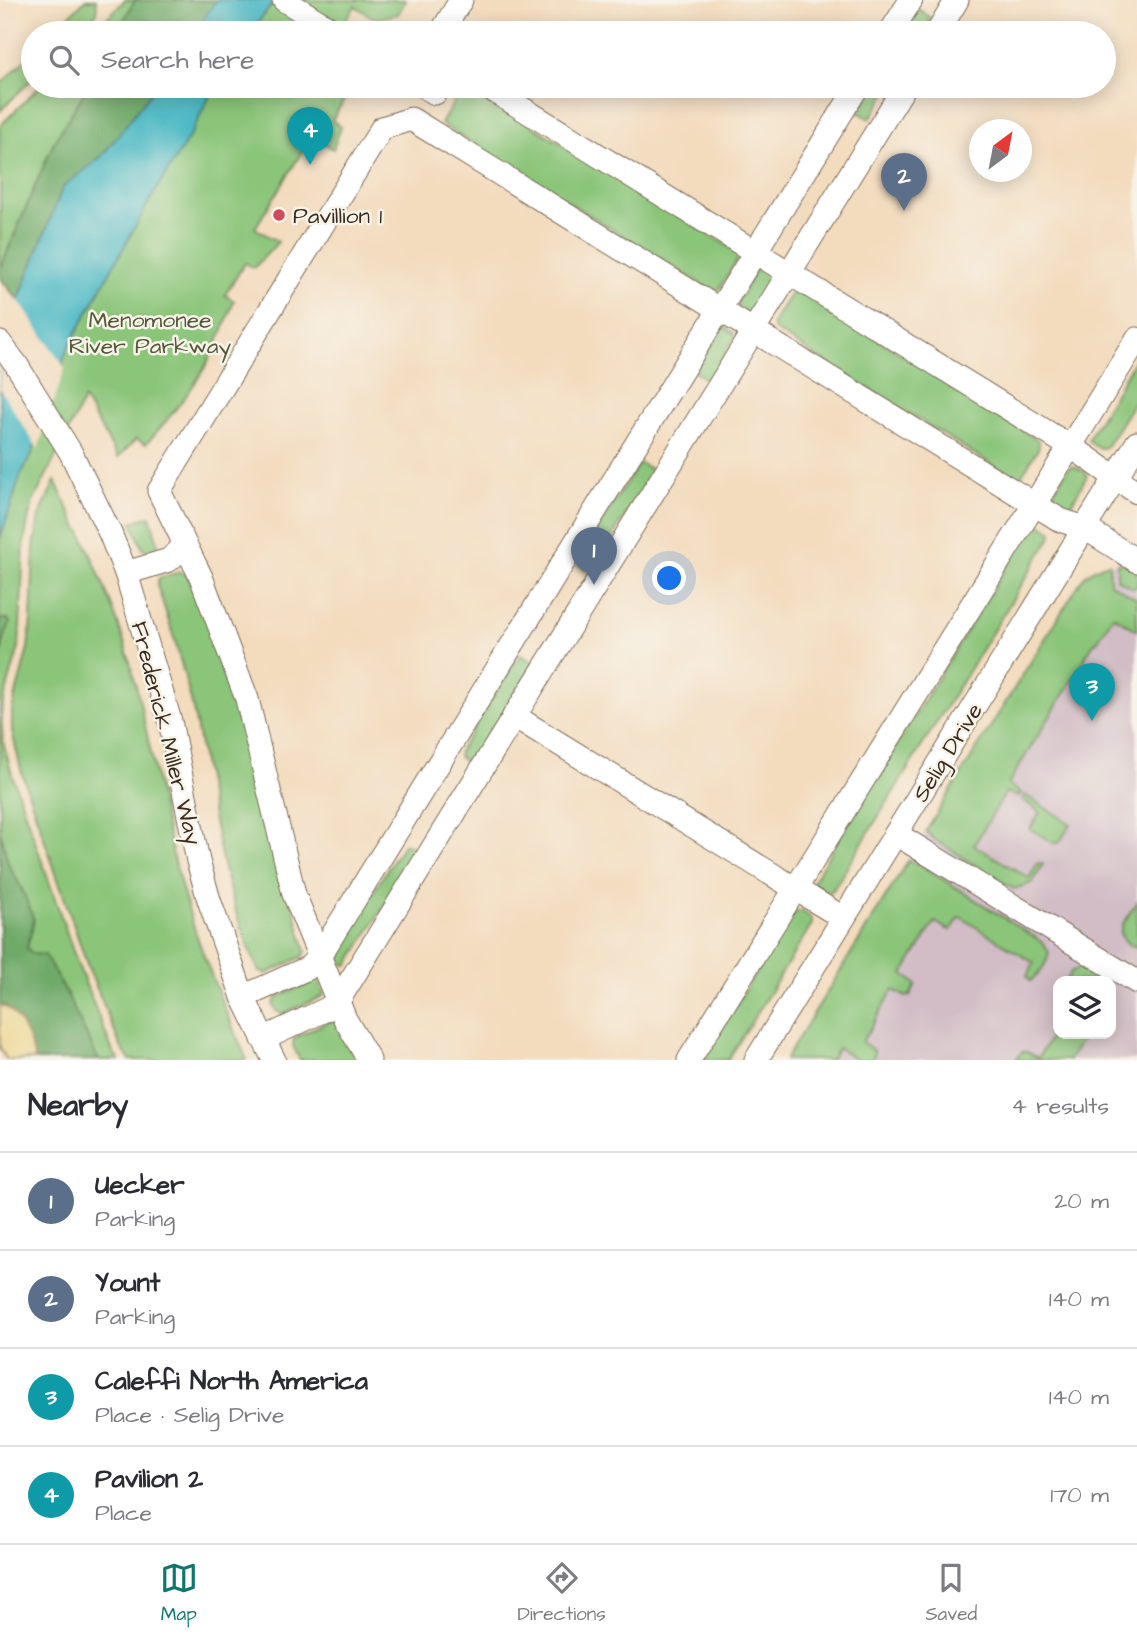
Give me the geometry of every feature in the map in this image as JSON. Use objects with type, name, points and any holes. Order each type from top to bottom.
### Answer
[{"type":"street","points":[[284,0],[318,21]]},
{"type":"street","points":[[448,21],[461,0]]},
{"type":"street","points":[[898,21],[911,0]]},
{"type":"street","points":[[944,21],[957,0]]},
{"type":"street","points":[[505,98],[1097,463],[1137,492]]},
{"type":"street","points":[[243,997],[308,968],[319,957],[851,98]]},
{"type":"street","points":[[263,1039],[327,1009],[338,1001],[898,98]]},
{"type":"street","points":[[369,1060],[345,1019],[294,894],[247,699],[201,577],[159,491],[383,128],[411,119],[1035,505],[1060,520],[1085,528],[1137,561]]},
{"type":"street","points":[[817,153],[850,174]]},
{"type":"street","points":[[689,1060],[1137,339]]},
{"type":"street","name":"Frederick Miller Way","points":[[0,343],[71,453],[127,573],[170,721],[198,861],[220,937],[243,997],[274,1060]]},
{"type":"street","points":[[661,406],[694,427]]},
{"type":"street","name":"Selig Drive","points":[[756,1060],[1137,443]]},
{"type":"street","points":[[127,573],[169,560],[185,545]]},
{"type":"street","points":[[541,598],[575,619]]},
{"type":"street","points":[[514,716],[843,918]]},
{"type":"street","points":[[422,792],[455,812]]},
{"type":"street","points":[[896,834],[1137,982]]},
{"type":"shaded area","points":[[1109,563],[1124,564],[1137,587],[1134,589],[1137,591],[1137,1060],[785,1060],[1082,579],[1090,571]]},
{"type":"green space","points":[[85,0],[96,0],[97,13],[89,21],[64,21]]},
{"type":"green space","points":[[125,0],[135,0],[124,21],[104,21]]},
{"type":"green space","points":[[135,0],[216,0],[203,21],[124,21]]},
{"type":"green space","points":[[276,0],[406,0],[398,14],[375,19],[355,6],[346,21],[259,21]]},
{"type":"green space","points":[[918,10],[931,18],[929,21],[911,21]]},
{"type":"green space","points":[[21,64],[21,90],[0,111],[0,85]]},
{"type":"green space","points":[[28,98],[81,98],[53,144],[0,269],[0,126]]},
{"type":"green space","points":[[81,98],[147,98],[102,156],[63,187],[18,300],[0,278],[0,269],[53,144]]},
{"type":"green space","name":"Menomonee River Parkway","points":[[209,98],[345,98],[332,120],[341,127],[333,149],[312,136],[255,228],[278,242],[254,268],[245,263],[225,295],[234,301],[222,332],[203,371],[179,405],[146,444],[136,439],[118,458],[84,399],[33,502],[24,543],[19,647],[1,716],[3,742],[79,968],[113,1052],[119,1060],[7,1060],[0,1048],[0,539],[67,350],[151,198],[189,137]]},
{"type":"green space","points":[[456,98],[487,98],[736,251],[737,260],[720,288],[711,290],[441,124]]},
{"type":"green space","points":[[862,98],[883,98],[870,119],[855,110]]},
{"type":"green space","points":[[761,269],[770,274],[770,280],[752,309],[746,312],[740,309],[737,303],[755,271]]},
{"type":"green space","points":[[800,291],[1038,440],[1039,447],[1022,475],[1017,478],[1010,476],[776,331],[773,322],[791,293]]},
{"type":"green space","points":[[723,327],[734,333],[735,337],[710,378],[705,379],[694,371]]},
{"type":"green space","points":[[1137,356],[1137,398],[1106,447],[1096,446],[1088,439]]},
{"type":"green space","points":[[639,463],[651,469],[651,473],[592,571],[588,572],[576,563]]},
{"type":"green space","points":[[1073,466],[1087,476],[1072,503],[1066,506],[1054,499],[1052,494],[1069,467]]},
{"type":"green space","points":[[55,481],[80,530],[119,626],[136,685],[170,845],[191,920],[247,1060],[130,1060],[121,1047],[88,967],[22,774],[12,731],[12,710],[28,648],[34,548],[39,517]]},
{"type":"green space","points":[[150,516],[158,544],[154,551],[149,552],[143,549],[132,522]]},
{"type":"green space","points":[[1037,522],[1052,531],[1051,537],[833,890],[826,894],[815,887],[813,881],[1033,524]]},
{"type":"green space","points":[[1109,563],[1110,583],[1137,599],[1137,630],[1113,616],[1008,784],[1021,793],[1018,797],[1006,792],[974,845],[1029,878],[1038,863],[1043,864],[1032,883],[1014,889],[935,840],[926,831],[1082,579],[1094,569]]},
{"type":"green space","points":[[1117,563],[1137,571],[1137,587],[1133,588],[1117,579]]},
{"type":"green space","points":[[179,572],[187,575],[198,595],[222,651],[306,952],[302,957],[266,974],[259,971],[246,941],[227,880],[188,689],[157,585],[159,578]]},
{"type":"green space","points":[[0,619],[8,619],[10,623],[0,659]]},
{"type":"green space","points":[[520,655],[532,661],[533,665],[470,764],[459,757],[458,753]]},
{"type":"green space","points":[[1025,795],[1071,824],[1059,843],[1054,843],[1030,829],[1040,812],[1022,799]]},
{"type":"green space","points":[[0,831],[9,866],[34,920],[27,948],[32,954],[45,955],[100,1060],[35,1060],[6,1006],[0,1005]]},
{"type":"green space","points":[[404,843],[416,849],[417,853],[346,965],[334,958],[334,954]]},
{"type":"green space","points":[[908,861],[920,865],[1042,941],[1048,950],[1043,968],[1030,981],[1027,976],[1034,963],[960,917],[951,930],[935,922],[903,974],[916,984],[910,996],[906,997],[893,990],[862,1042],[874,1051],[871,1060],[857,1060],[838,1048],[831,1060],[785,1060]]},
{"type":"green space","points":[[1137,902],[1137,947],[1128,944],[1120,934],[1122,925]]},
{"type":"green space","points":[[801,911],[810,918],[812,924],[728,1060],[702,1060],[793,912]]},
{"type":"green space","points":[[1080,968],[1096,976],[1068,976],[1072,971]]},
{"type":"green space","points":[[315,980],[319,981],[323,996],[283,1014],[276,1011],[273,1005],[277,997]]},
{"type":"green space","points":[[336,1020],[359,1060],[300,1060],[293,1046],[294,1038]]},
{"type":"green space","points":[[1053,1033],[1053,1039],[1082,1039],[1069,1060],[1016,1060],[1023,1052],[1038,1058]]},
{"type":"sand","points":[[0,1005],[13,1013],[18,1020],[35,1060],[7,1060],[0,1048]]},
{"type":"water","points":[[216,0],[276,0],[259,21],[203,21]]},
{"type":"water","points":[[147,98],[209,98],[67,350],[0,539],[0,347],[63,187],[102,156]]},
{"type":"pier","points":[[16,297],[65,368],[38,449],[0,389],[0,337]]},
{"type":"place","name":"Pavilion 2","points":[[310,165]]},
{"type":"place","name":"Yount","points":[[904,211]]},
{"type":"place","name":"Pavillion 1","points":[[279,215]]},
{"type":"place","name":"Uecker","points":[[594,585]]},
{"type":"place","name":"Caleffi North America","points":[[1092,721]]}]
